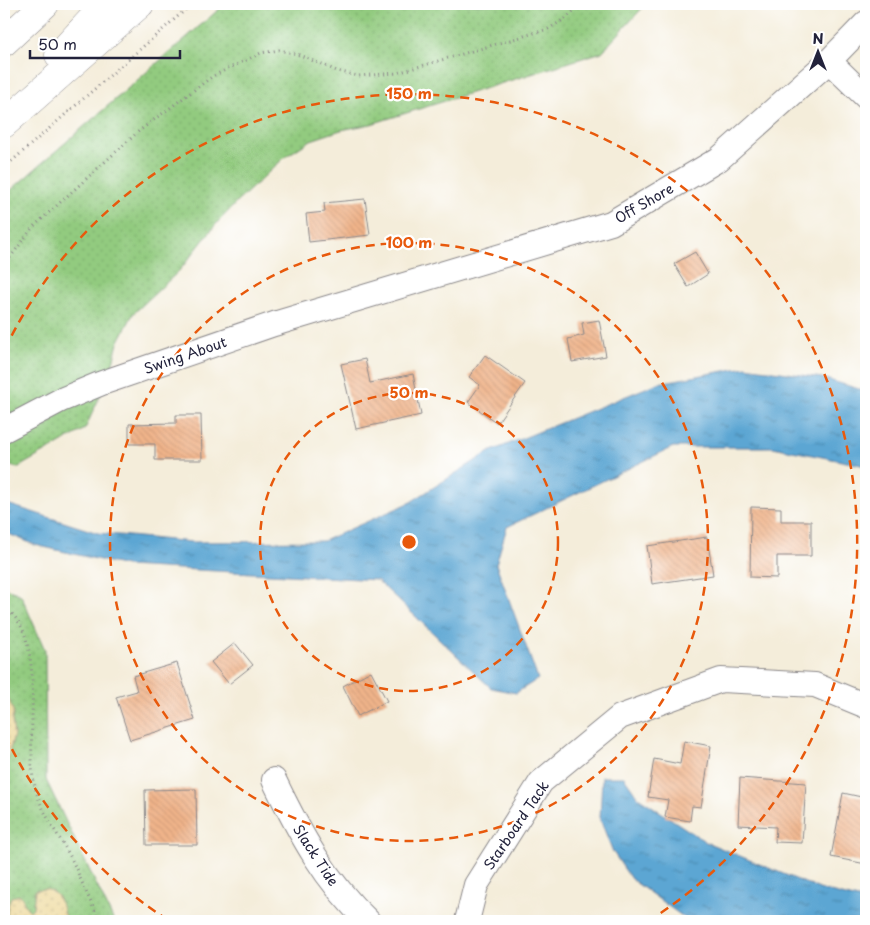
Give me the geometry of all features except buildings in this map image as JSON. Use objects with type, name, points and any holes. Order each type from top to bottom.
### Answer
[{"type":"highway","points":[[4,42],[45,4]]},
{"type":"highway","points":[[4,116],[106,4]]},
{"type":"highway","points":[[4,124],[140,4]]},
{"type":"street","name":"Off Shore","points":[[372,295],[611,223],[719,159],[829,61],[866,23]]},
{"type":"street","points":[[829,61],[866,97]]},
{"type":"street","name":"Swing About","points":[[4,430],[61,400],[102,384],[274,324],[372,295]]},
{"type":"street","name":"Starboard Tack","points":[[468,921],[476,886],[541,782],[620,718],[721,680],[816,685],[866,706]]},
{"type":"street","name":"Slack Tide","points":[[274,780],[299,832],[314,855],[346,899],[368,921]]},
{"type":"path","points":[[4,168],[192,4]]},
{"type":"path","points":[[4,266],[33,227],[139,131],[214,76],[261,53],[279,50],[297,54],[337,71],[358,76],[397,73],[548,28],[566,19],[581,4]]},
{"type":"path","points":[[4,608],[18,622],[27,639],[31,666],[31,754],[34,783],[45,813],[72,861],[100,921]]},
{"type":"green space","points":[[225,4],[646,4],[602,52],[371,124],[341,130],[311,140],[285,157],[217,223],[180,270],[133,314],[118,343],[110,374],[85,429],[17,468],[4,464],[4,196]]},
{"type":"green space","points":[[4,587],[21,595],[45,650],[46,780],[114,921],[4,921]]},
{"type":"sand","points":[[4,695],[9,700],[14,713],[12,719],[14,735],[7,761],[4,762]]},
{"type":"sand","points":[[44,889],[54,893],[60,901],[66,921],[8,921],[7,915],[11,897],[20,895],[30,911],[33,908],[35,890]]},
{"type":"water","points":[[746,367],[822,378],[866,391],[866,466],[773,447],[673,447],[507,527],[496,564],[538,679],[516,693],[491,688],[377,580],[126,566],[35,545],[4,532],[4,503],[98,533],[192,542],[323,541],[409,503],[489,452],[658,383]]},
{"type":"water","points":[[602,777],[624,777],[638,797],[706,842],[822,890],[866,901],[866,921],[691,921],[686,919],[631,879],[613,852],[600,819]]}]
